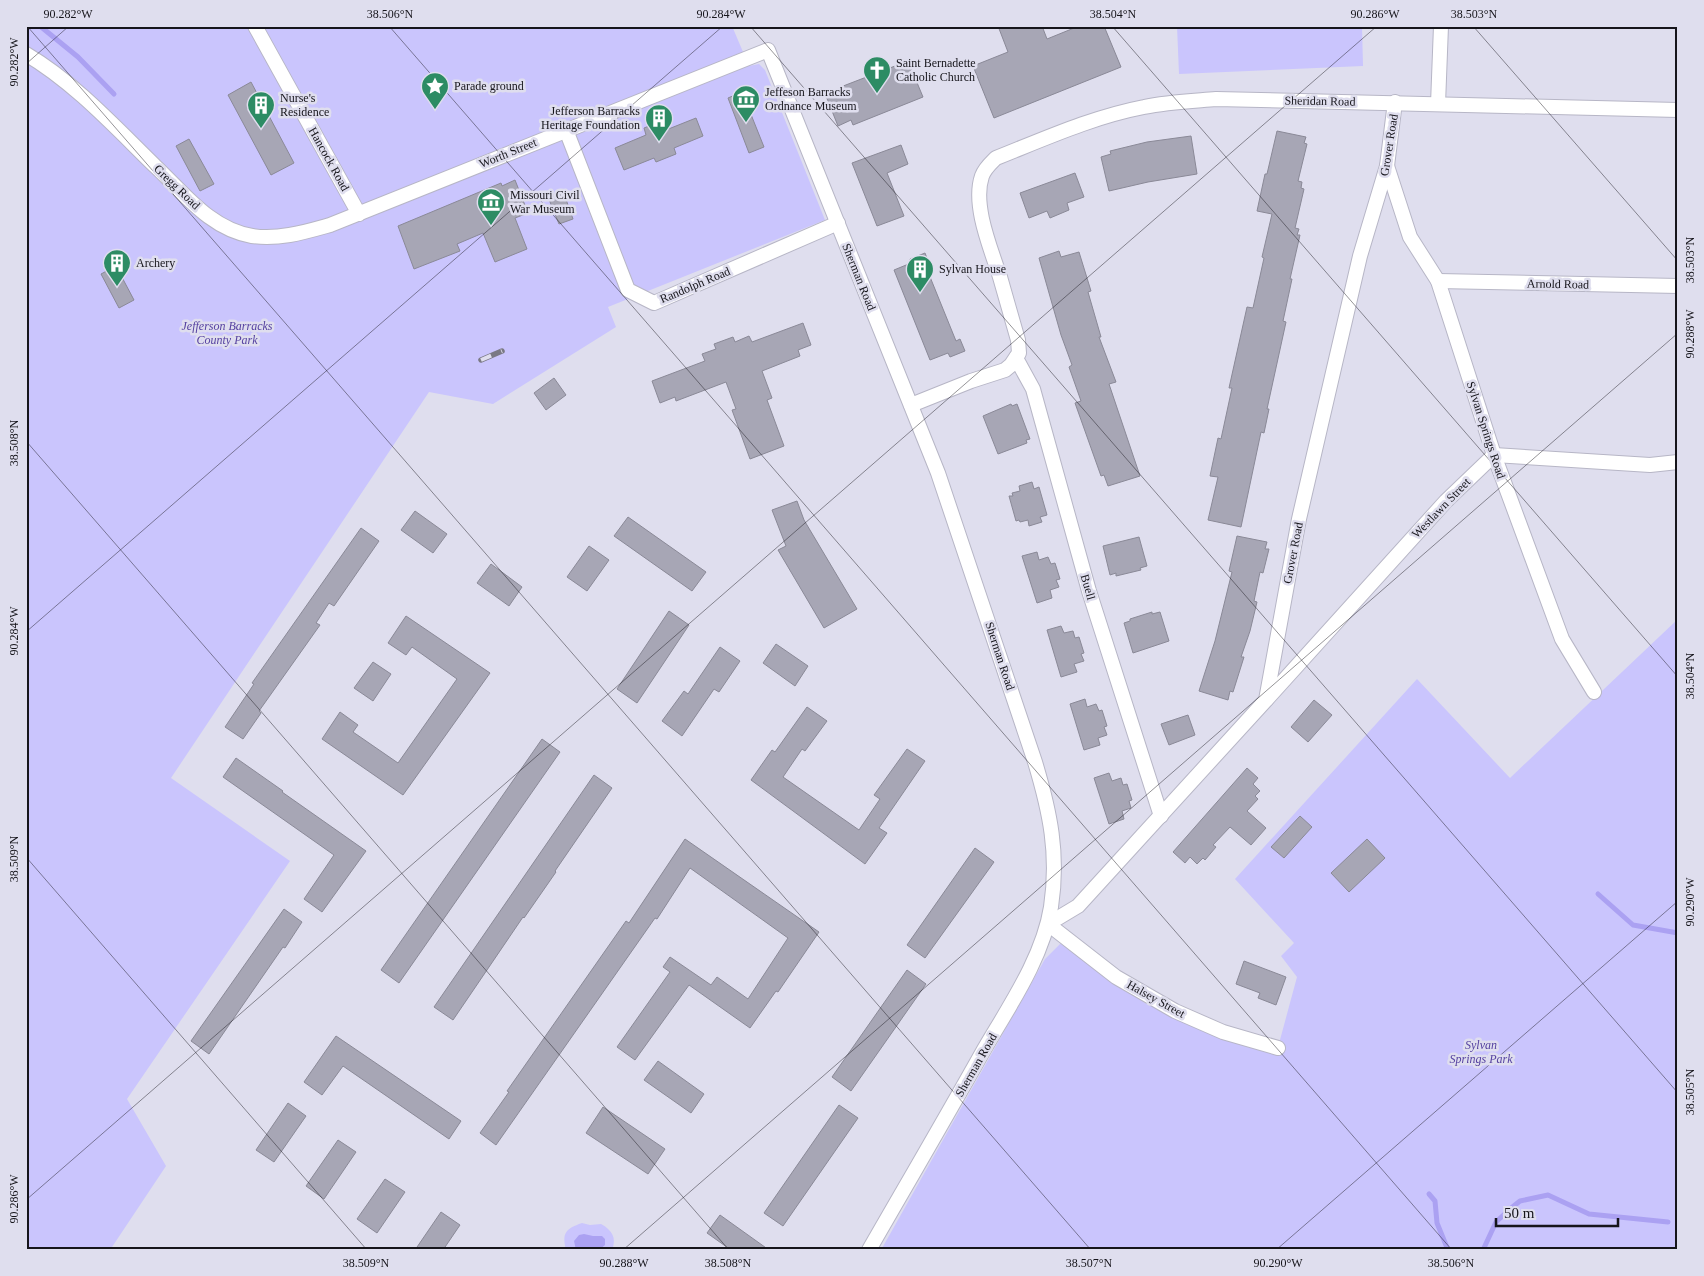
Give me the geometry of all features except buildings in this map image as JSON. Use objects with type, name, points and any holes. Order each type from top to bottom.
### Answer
[{"type":"street","name":"Hancock Road","points":[[255,26],[359,214]]},
{"type":"street","points":[[1438,104],[1441,26]]},
{"type":"street","name":"Worth Street","points":[[359,214],[768,50]]},
{"type":"street","name":"Sherman Road","points":[[768,50],[941,482],[1032,752],[1048,804],[1053,836],[1054,858],[1051,906],[1044,939],[1016,994],[869,1250]]},
{"type":"street","name":"Gregg Road","points":[[26,54],[46,66],[90,103],[196,207],[215,222],[233,231],[252,236],[291,236],[330,225],[359,214]]},
{"type":"street","name":"Sheridan Road","points":[[1016,358],[1019,353],[1018,340],[986,234],[980,207],[982,177],[987,166],[996,158],[1081,125],[1109,115],[1145,106],[1216,99],[1678,110]]},
{"type":"street","name":"Grover Road","points":[[1266,700],[1299,519],[1360,256],[1387,166],[1395,102]]},
{"type":"street","name":"Randolph Road","points":[[566,130],[628,290],[654,302],[838,223]]},
{"type":"street","name":"Sylvan Springs Road","points":[[1387,166],[1410,237],[1438,282],[1494,455],[1562,639],[1594,692]]},
{"type":"street","name":"Arnold Road","points":[[1438,282],[1678,286]]},
{"type":"street","points":[[911,405],[971,380],[1005,370],[1016,358]]},
{"type":"street","name":"Buell","points":[[1016,358],[1033,389],[1089,591],[1161,816]]},
{"type":"street","points":[[1494,455],[1650,466],[1678,462]]},
{"type":"street","name":"Westlawn Street","points":[[1266,700],[1446,501],[1494,455]]},
{"type":"street","points":[[1048,924],[1078,906],[1266,700]]},
{"type":"street","name":"Halsey Street","points":[[1048,924],[1116,977],[1176,1011],[1223,1032],[1278,1048]]},
{"type":"green space","name":"Jefferson Barracks County Park","points":[[26,26],[732,26],[749,66],[759,64],[765,70],[825,220],[608,307],[616,327],[493,404],[429,392],[171,778],[290,861],[127,1099],[166,1166],[110,1250],[26,1250]]},
{"type":"green space","points":[[1177,26],[1362,26],[1363,66],[1179,74]]},
{"type":"green space","name":"Sylvan Springs Park","points":[[1678,619],[1678,1250],[881,1250],[1045,959],[1060,944],[1068,945],[1085,962],[1145,1003],[1176,1017],[1277,1051],[1297,977],[1281,956],[1294,943],[1235,879],[1417,679],[1510,778]]},
{"type":"green space","points":[[582,1223],[590,1225],[601,1224],[608,1229],[614,1238],[612,1250],[566,1250],[564,1239],[566,1232]]},
{"type":"shaded area","points":[[579,1235],[602,1236],[605,1239],[605,1245],[599,1250],[576,1250],[574,1241]]},
{"type":"waterway","points":[[40,26],[78,57],[114,94]]},
{"type":"waterway","points":[[1598,894],[1633,925],[1678,933]]},
{"type":"waterway","points":[[1429,1194],[1435,1201],[1437,1223],[1448,1250]]},
{"type":"waterway","points":[[1483,1250],[1496,1222],[1510,1209],[1520,1201],[1548,1195],[1589,1214],[1668,1222]]},
{"type":"railway","points":[[481,360],[502,351]]},
{"type":"place","name":"Saint Bernadette Catholic Church","points":[[877,94]]},
{"type":"place","name":"Parade ground","points":[[435,110]]},
{"type":"place","name":"Jeffeson Barracks Ordnance Museum","points":[[746,123]]},
{"type":"place","name":"Nurse's Residence","points":[[261,129]]},
{"type":"place","name":"Jefferson Barracks Heritage Foundation","points":[[659,142]]},
{"type":"place","name":"Missouri Civil War Museum","points":[[491,226]]},
{"type":"place","name":"Archery","points":[[117,287]]},
{"type":"place","name":"Sylvan House","points":[[920,293]]}]
